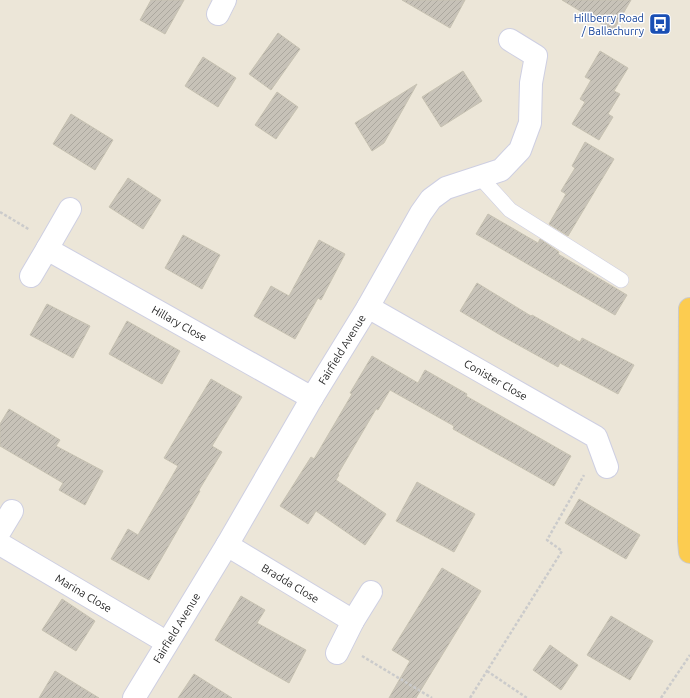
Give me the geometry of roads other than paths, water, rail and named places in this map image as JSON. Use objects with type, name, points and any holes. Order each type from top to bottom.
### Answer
[{"type":"highway","points":[[690,309],[690,552]]},
{"type":"street","name":"Fairfield Avenue","points":[[134,698],[227,545],[312,398],[368,307],[421,213],[431,199],[446,188],[501,170],[520,150],[530,123],[531,83],[536,56],[510,40]]},
{"type":"street","points":[[31,276],[70,209]]},
{"type":"street","name":"Hillary Close","points":[[47,249],[312,398]]},
{"type":"street","name":"Conister Close","points":[[368,307],[596,437],[606,463]]},
{"type":"street","points":[[0,531],[12,510]]},
{"type":"street","name":"Marina Close","points":[[0,544],[167,643]]},
{"type":"street","name":"Bradda Close","points":[[227,545],[353,621]]},
{"type":"street","points":[[340,649],[353,621],[371,592]]},
{"type":"lane","points":[[480,176],[510,210],[621,280]]},
{"type":"place","name":"Hillberry Road / Ballachurry","points":[[660,24]]}]
